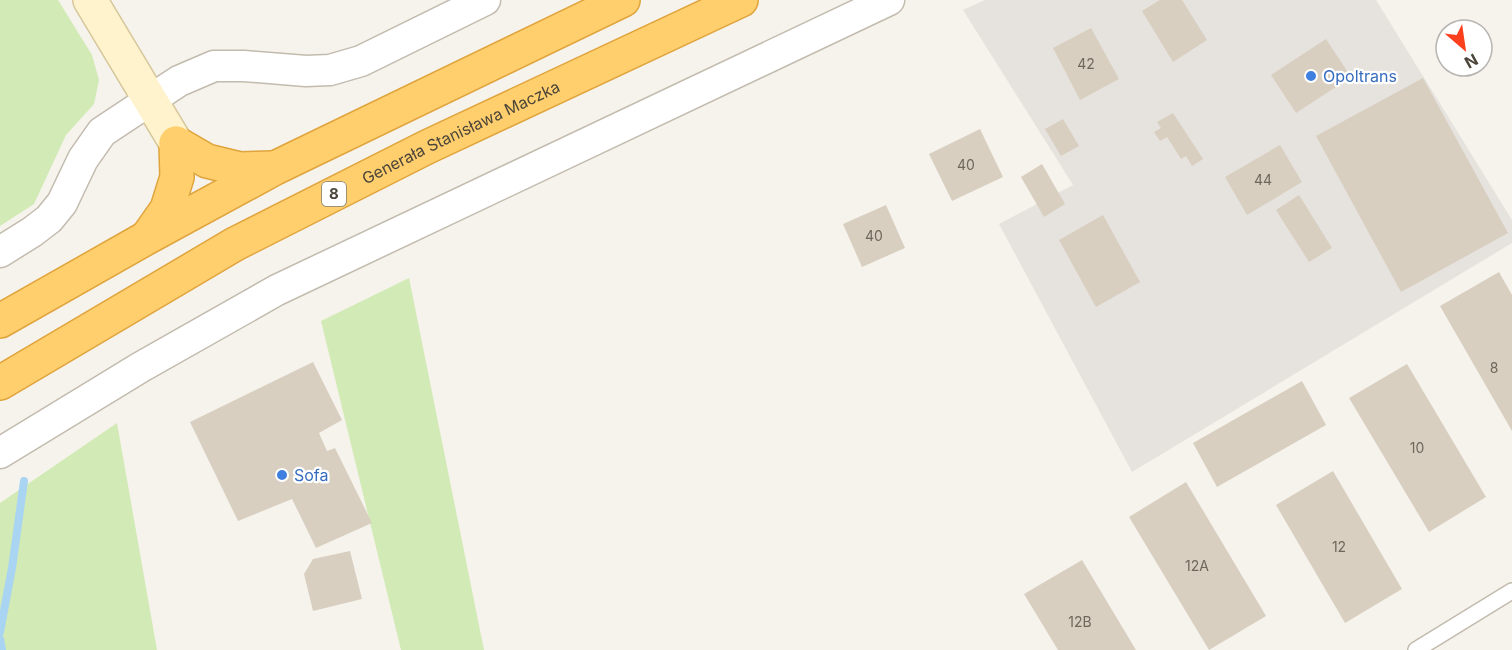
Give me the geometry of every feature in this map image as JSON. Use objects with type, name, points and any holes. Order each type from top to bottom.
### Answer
[{"type":"highway","points":[[0,321],[275,168],[623,0]]},
{"type":"highway","name":"Generała Stanisława Maczka","points":[[0,383],[235,244],[427,147],[741,0]]},
{"type":"highway","points":[[176,143],[207,161],[240,170],[275,168]]},
{"type":"highway","points":[[148,237],[167,209],[177,177],[176,143]]},
{"type":"street","points":[[90,0],[176,143]]},
{"type":"street","points":[[0,252],[49,219],[62,203],[83,159],[102,132],[179,81],[214,66],[306,71],[330,70],[361,61],[485,0]]},
{"type":"street","points":[[0,453],[141,367],[277,290],[889,0]]},
{"type":"lane","points":[[1416,650],[1512,591]]},
{"type":"shaded area","points":[[985,0],[1376,0],[1512,220],[1512,243],[1132,472],[999,224],[1073,185],[963,10]]},
{"type":"green space","points":[[0,0],[58,0],[92,55],[99,80],[94,104],[66,135],[34,204],[0,226]]},
{"type":"green space","points":[[409,278],[484,650],[401,650],[321,321]]},
{"type":"green space","points":[[117,423],[157,650],[0,650],[0,503]]},
{"type":"building","points":[[1160,0],[1182,0],[1207,40],[1173,62],[1142,11]]},
{"type":"building","points":[[1091,28],[1119,79],[1080,100],[1053,48]]},
{"type":"building","name":"Opoltrans","points":[[1326,39],[1351,77],[1296,113],[1271,75]]},
{"type":"building","points":[[1423,78],[1508,233],[1401,292],[1316,136]]},
{"type":"building","points":[[1173,113],[1203,159],[1192,166],[1186,156],[1181,159],[1167,137],[1160,141],[1154,132],[1161,128],[1157,122]]},
{"type":"building","points":[[1063,119],[1079,146],[1061,156],[1045,129]]},
{"type":"building","points":[[980,129],[1003,177],[952,201],[929,154]]},
{"type":"building","points":[[1280,145],[1302,182],[1247,215],[1225,177]]},
{"type":"building","points":[[1042,164],[1065,204],[1044,217],[1021,177]]},
{"type":"building","points":[[1299,195],[1332,248],[1309,262],[1276,210]]},
{"type":"building","points":[[886,205],[905,248],[862,267],[843,224]]},
{"type":"building","points":[[1103,215],[1140,282],[1096,307],[1059,240]]},
{"type":"building","points":[[1499,272],[1512,295],[1512,431],[1440,306]]},
{"type":"building","name":"Sofa","points":[[313,362],[342,420],[319,433],[327,451],[335,448],[372,523],[316,548],[292,499],[238,521],[190,422]]},
{"type":"building","points":[[1407,364],[1486,497],[1429,532],[1349,398]]},
{"type":"building","points":[[1302,381],[1326,425],[1217,487],[1193,443]]},
{"type":"building","points":[[1333,471],[1402,589],[1345,623],[1276,505]]},
{"type":"building","points":[[1186,482],[1266,616],[1209,650],[1129,517]]},
{"type":"building","points":[[350,551],[362,599],[313,611],[304,574],[313,559]]},
{"type":"building","points":[[1082,560],[1136,650],[1058,650],[1024,594]]},
{"type":"waterway","points":[[0,632],[12,568],[24,481]]},
{"type":"waterway","points":[[0,639],[2,650]]},
{"type":"place","name":"Opoltrans","points":[[1311,76]]},
{"type":"place","name":"Sofa","points":[[282,475]]}]
